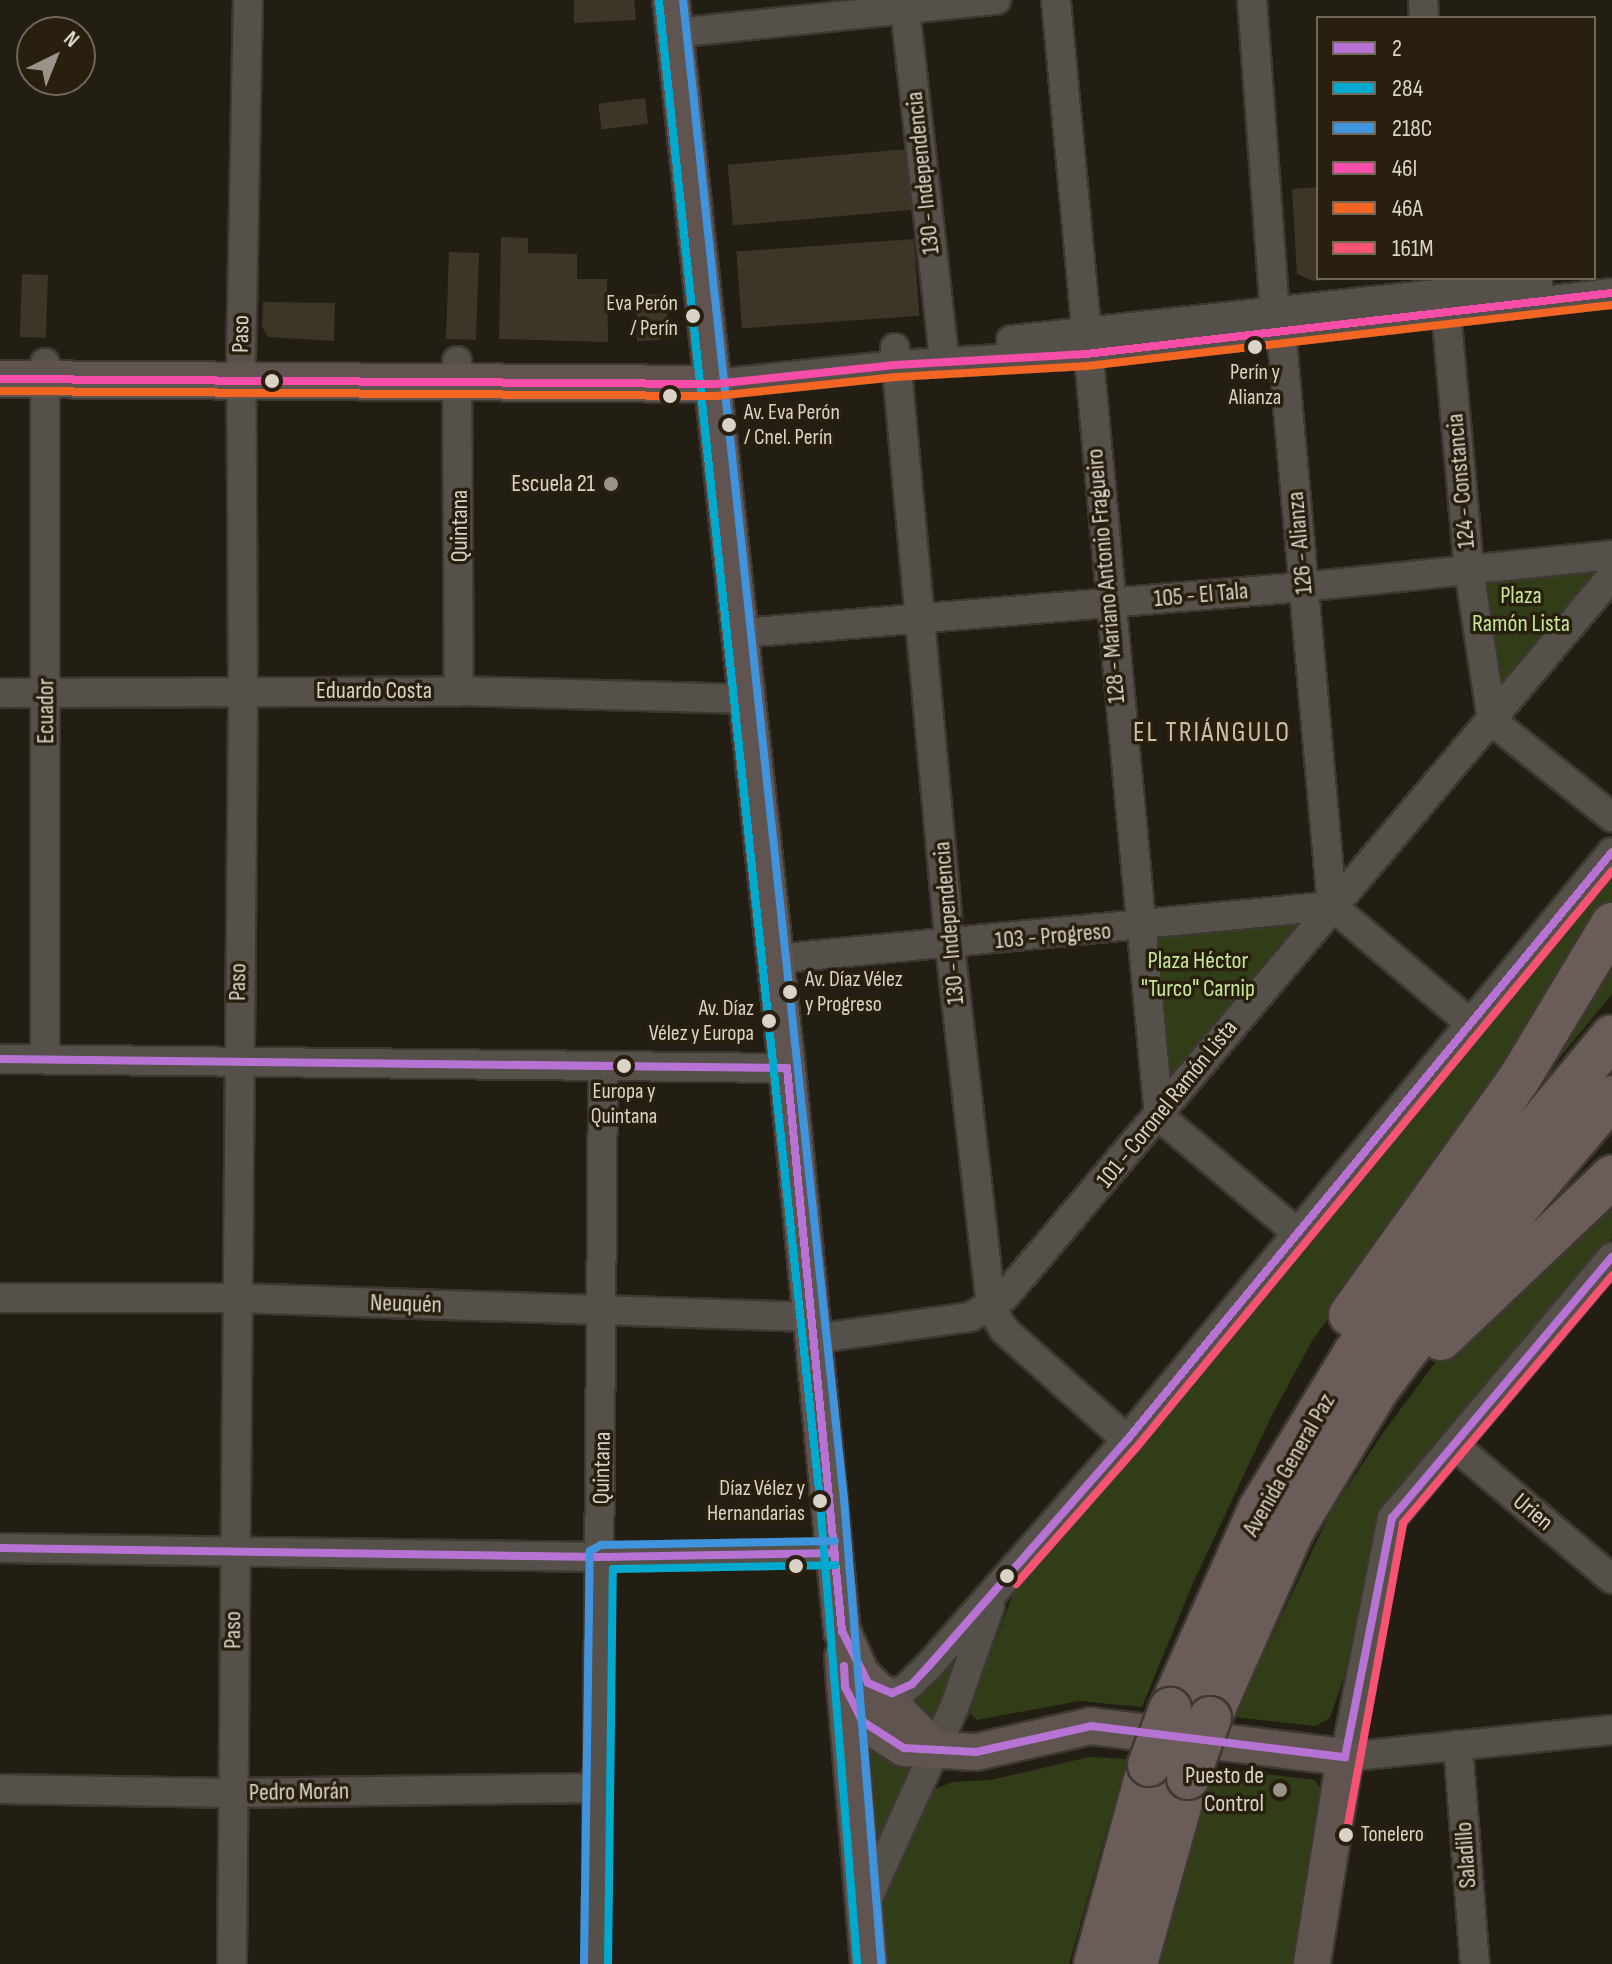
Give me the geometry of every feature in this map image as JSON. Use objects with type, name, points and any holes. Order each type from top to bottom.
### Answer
[{"type":"highway","points":[[1276,1520],[1295,1418],[1339,1333],[1387,1258],[1519,1079],[1612,924]]},
{"type":"highway","name":"Avenida General Paz","points":[[1136,1964],[1188,1778],[1276,1520],[1323,1402],[1398,1293],[1612,1036]]},
{"type":"highway","name":"Avenida General Paz","points":[[1095,1961],[1149,1765],[1170,1709],[1276,1520],[1430,1316],[1612,1097]]},
{"type":"highway","points":[[1276,1520],[1407,1376],[1612,1177]]},
{"type":"main road","points":[[673,16],[742,633],[842,1631],[857,1685],[864,1908],[869,1964]]},
{"type":"main road","points":[[0,362],[45,371]]},
{"type":"main road","points":[[0,379],[45,371],[459,370],[714,376]]},
{"type":"main road","points":[[857,1685],[935,1749],[976,1752],[1091,1726],[1345,1757],[1312,1964]]},
{"type":"street","name":"Paso","points":[[232,1964],[237,1063],[243,691],[241,372],[248,0]]},
{"type":"street","points":[[673,16],[996,0]]},
{"type":"street","name":"128 - Mariano Antonio Fragueiro","points":[[1056,0],[1107,603],[1159,1116]]},
{"type":"street","name":"126 - Alianza","points":[[1252,0],[1276,323],[1332,906]]},
{"type":"street","name":"130 - Independencia","points":[[904,4],[943,347]]},
{"type":"street","points":[[714,376],[895,357],[1085,344],[1276,323],[1445,296],[1605,286]]},
{"type":"street","name":"124 - Constancia","points":[[1445,296],[1469,570],[1492,721]]},
{"type":"street","points":[[895,357],[943,347],[1085,344]]},
{"type":"street","name":"130 - Independencia","points":[[895,357],[923,617],[950,946],[991,1308]]},
{"type":"street","name":"Quintana","points":[[459,370],[459,691]]},
{"type":"street","name":"Ecuador","points":[[45,371],[45,1059]]},
{"type":"street","name":"105 - El Tala","points":[[742,633],[1303,587],[1612,555]]},
{"type":"street","name":"101 - Coronel Ramón Lista","points":[[991,1308],[1159,1116],[1332,906],[1612,576]]},
{"type":"street","name":"Eduardo Costa","points":[[0,693],[459,691],[748,699]]},
{"type":"street","points":[[1492,721],[1612,817]]},
{"type":"street","points":[[857,1685],[892,1693],[912,1684],[1127,1440],[1295,1231],[1612,852]]},
{"type":"street","points":[[1332,906],[1470,1023]]},
{"type":"street","name":"103 - Progreso","points":[[774,959],[1140,928],[1332,906]]},
{"type":"street","points":[[0,1059],[787,1068]]},
{"type":"street","name":"Quintana","points":[[596,1964],[604,1311],[603,1068]]},
{"type":"street","points":[[1159,1116],[1295,1231]]},
{"type":"street","points":[[1612,1257],[1388,1526],[1345,1757],[1612,1730]]},
{"type":"street","name":"Neuquén","points":[[0,1298],[237,1298],[604,1311],[812,1328]]},
{"type":"street","points":[[812,1328],[970,1317],[991,1308],[1004,1330],[1127,1440]]},
{"type":"street","name":"Urien","points":[[1454,1445],[1610,1575]]},
{"type":"street","points":[[0,1548],[234,1555],[601,1557],[835,1553]]},
{"type":"street","points":[[864,1908],[935,1749],[996,1590]]},
{"type":"street","name":"Saladillo","points":[[1458,1745],[1475,1964]]},
{"type":"street","name":"Pedro Morán","points":[[0,1789],[232,1793],[598,1788]]},
{"type":"green space","name":"Plaza Ramón Lista","points":[[1588,571],[1592,578],[1503,686],[1496,684],[1484,579]]},
{"type":"green space","points":[[1612,877],[1612,902],[1565,988],[1312,1341],[1272,1415],[1192,1585],[1142,1707],[1079,1701],[977,1720],[970,1714],[973,1700],[1015,1589],[1272,1274]]},
{"type":"green space","name":"Plaza Héctor \"Turco\" Carnip","points":[[1299,921],[1174,1071],[1168,1072],[1149,938]]},
{"type":"green space","points":[[1612,939],[1612,994],[1529,1095]]},
{"type":"green space","points":[[1612,1192],[1612,1238],[1374,1538],[1348,1665],[1330,1718],[1315,1726],[1234,1717],[1330,1513],[1383,1433],[1443,1352]]},
{"type":"green space","points":[[969,1634],[934,1720],[909,1704]]},
{"type":"green space","points":[[855,1723],[921,1756],[868,1881]]},
{"type":"green space","points":[[1089,1757],[1127,1759],[1069,1964],[880,1964],[875,1913],[924,1794],[952,1782],[991,1780]]},
{"type":"green space","points":[[1216,1768],[1315,1780],[1322,1791],[1304,1964],[1155,1964],[1172,1890]]},
{"type":"building","points":[[574,0],[634,0],[636,20],[574,23]]},
{"type":"building","points":[[645,98],[648,124],[602,130],[598,104]]},
{"type":"building","points":[[907,149],[912,210],[733,225],[728,165]]},
{"type":"building","points":[[1316,187],[1316,280],[1326,280],[1314,281],[1297,274],[1292,189]]},
{"type":"building","points":[[501,237],[528,238],[528,253],[577,254],[577,279],[607,279],[608,342],[499,339]]},
{"type":"building","points":[[914,239],[919,316],[742,328],[736,251]]},
{"type":"building","points":[[449,252],[479,253],[476,340],[446,339]]},
{"type":"building","points":[[22,274],[48,275],[46,338],[20,337]]},
{"type":"building","points":[[666,294],[668,330],[660,340],[637,341],[637,295]]},
{"type":"building","points":[[263,302],[335,303],[334,341],[268,337],[262,326]]},
{"type":"transit line","name":"218C","points":[[683,0],[844,1499],[881,1963]]},
{"type":"transit line","name":"284","points":[[659,1],[820,1501],[857,1964]]},
{"type":"transit line","name":"46I","points":[[0,379],[715,384],[895,365],[1086,354],[1612,293]]},
{"type":"transit line","name":"46A","points":[[0,391],[716,396],[896,377],[1087,366],[1612,305]]},
{"type":"transit line","name":"2","points":[[0,1059],[787,1068],[842,1631],[868,1683],[892,1693],[912,1684],[928,1667],[1127,1440],[1612,852]]},
{"type":"transit line","name":"161M","points":[[1016,1584],[1136,1448],[1612,871]]},
{"type":"transit line","name":"2","points":[[844,1666],[845,1687],[862,1721],[904,1748],[976,1752],[1091,1726],[1345,1757],[1392,1518],[1612,1257]]},
{"type":"transit line","name":"161M","points":[[1346,1835],[1403,1523],[1612,1276]]},
{"type":"transit line","name":"218C","points":[[584,1964],[590,1551],[601,1545],[835,1541]]},
{"type":"transit line","name":"2","points":[[0,1548],[601,1557],[835,1553]]},
{"type":"transit line","name":"284","points":[[608,1964],[613,1569],[835,1565]]},
{"type":"place","name":"Eva Perón / Perín","points":[[693,316]]},
{"type":"place","name":"Perín y Alianza","points":[[1255,347]]},
{"type":"place","name":"Av. Eva Perón / Cnel. Perín","points":[[729,425]]},
{"type":"place","name":"Escuela 21","points":[[611,484]]},
{"type":"place","name":"Av. Díaz Vélez y Progreso","points":[[790,992]]},
{"type":"place","name":"Av. Díaz Vélez y Europa","points":[[769,1021]]},
{"type":"place","name":"Europa y Quintana","points":[[624,1066]]},
{"type":"place","name":"Díaz Vélez y Hernandarias","points":[[820,1501]]},
{"type":"place","name":"Puesto de Control","points":[[1280,1790]]},
{"type":"place","name":"Tonelero","points":[[1346,1835]]},
{"type":"district","name":"EL TRIÁNGULO","points":[[1212,733]]}]
